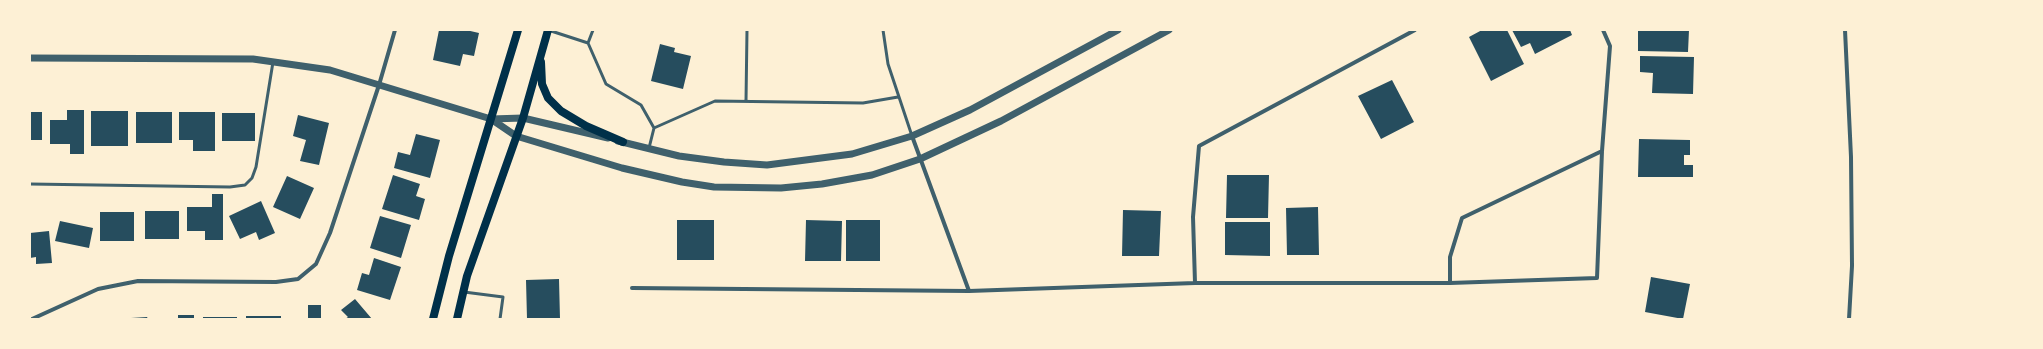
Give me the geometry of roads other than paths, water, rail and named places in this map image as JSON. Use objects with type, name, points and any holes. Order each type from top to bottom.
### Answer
[{"type":"main road","points":[[433,319],[449,256],[518,30]]},
{"type":"main road","points":[[458,319],[467,276],[523,118],[548,30]]},
{"type":"main road","points":[[540,57],[542,84],[548,98],[561,110],[586,126],[623,142]]},
{"type":"street","points":[[32,319],[98,289],[138,281],[276,282],[298,279],[316,264],[330,233],[379,85],[395,30]]},
{"type":"street","points":[[490,119],[523,118],[679,156],[767,165],[852,154],[912,136],[970,110],[1118,30]]},
{"type":"street","points":[[30,58],[253,59],[330,70],[490,119],[516,136],[622,168],[682,182],[714,187],[781,188],[822,184],[872,175],[920,159],[1001,121],[1169,30]]},
{"type":"street","points":[[1195,283],[1193,217],[1199,146],[1415,30]]},
{"type":"street","points":[[632,288],[969,291],[1195,283],[1450,283],[1597,278],[1602,150],[1610,46],[1602,30]]},
{"type":"street","points":[[1845,30],[1851,157],[1852,266],[1849,319]]},
{"type":"street","points":[[912,136],[969,291]]},
{"type":"street","points":[[1450,283],[1450,257],[1462,218],[1602,150]]},
{"type":"lane","points":[[548,30],[588,43]]},
{"type":"lane","points":[[593,30],[588,43],[606,84],[641,106],[654,128],[649,148]]},
{"type":"lane","points":[[746,101],[747,30]]},
{"type":"lane","points":[[883,30],[888,64],[912,136]]},
{"type":"lane","points":[[30,184],[230,187],[245,185],[252,178],[256,167],[273,62]]},
{"type":"lane","points":[[654,128],[715,101],[863,103],[898,97]]},
{"type":"lane","points":[[464,292],[502,297],[500,319]]}]
